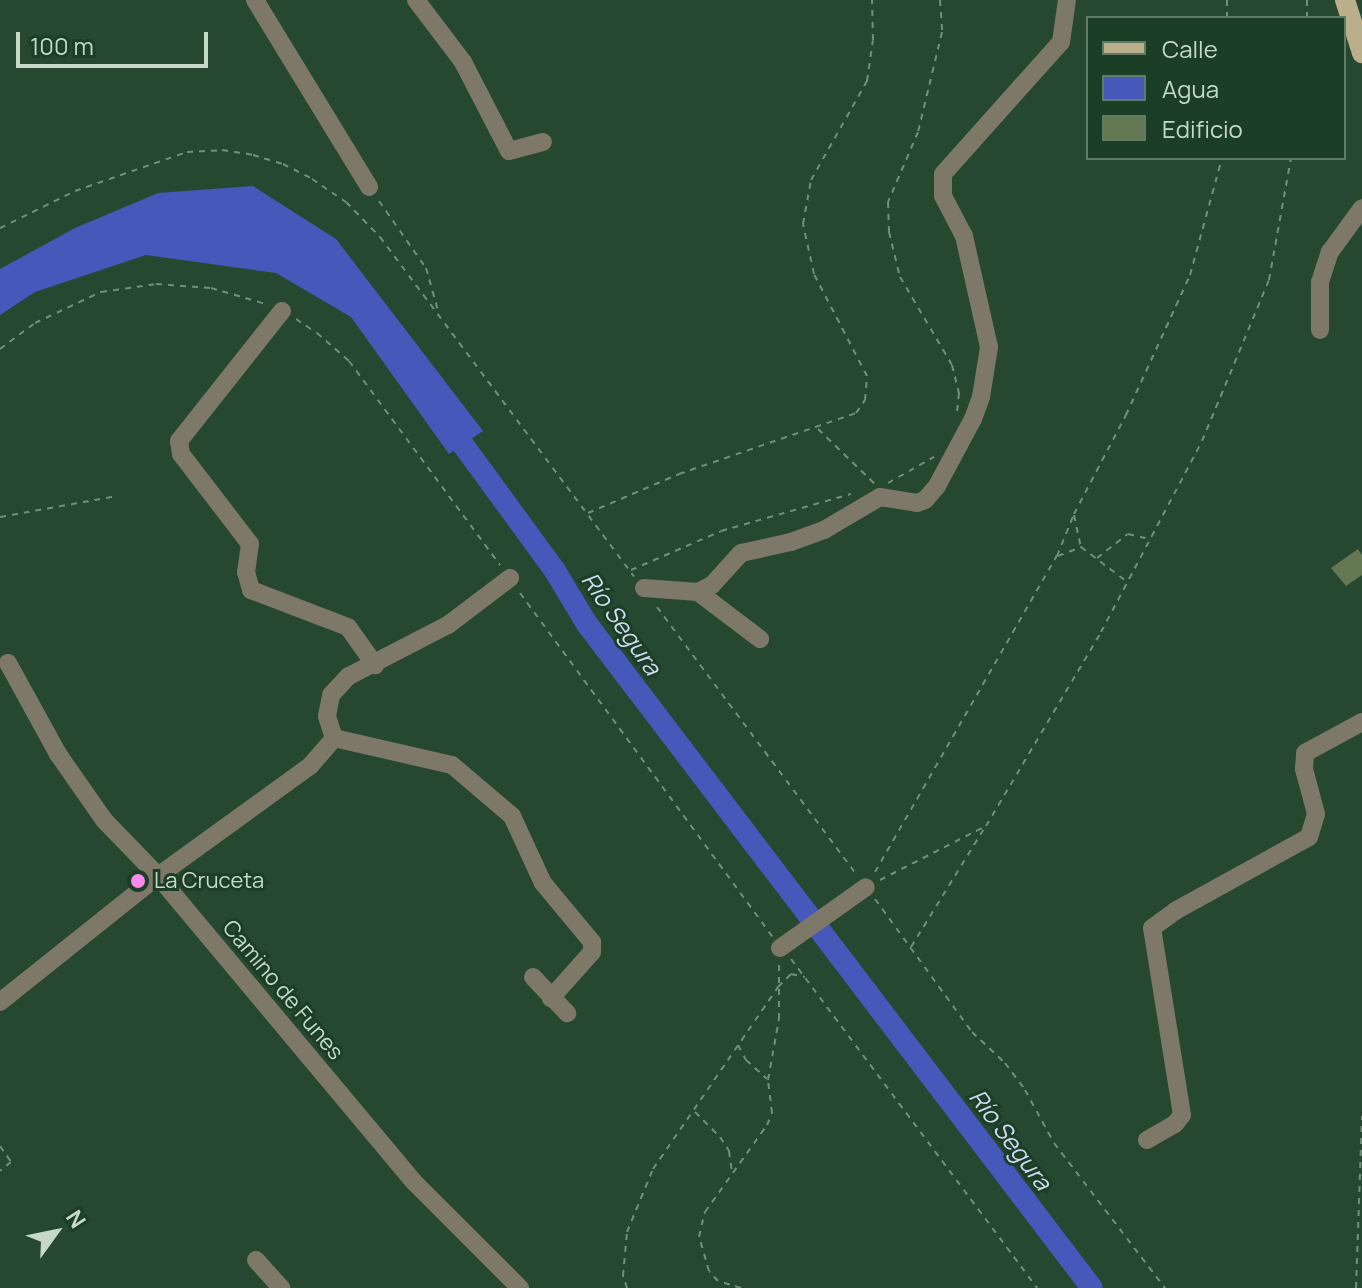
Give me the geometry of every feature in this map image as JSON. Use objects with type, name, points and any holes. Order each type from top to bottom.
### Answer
[{"type":"main road","points":[[1345,0],[1362,53]]},
{"type":"street","points":[[255,0],[369,187]]},
{"type":"street","points":[[416,0],[463,62],[509,151],[543,142]]},
{"type":"street","points":[[698,592],[712,585],[741,553],[791,542],[824,530],[880,497],[917,503],[925,500],[937,486],[973,419],[981,397],[989,347],[964,236],[943,196],[943,174],[1061,42],[1067,0]]},
{"type":"street","points":[[1320,330],[1320,282],[1330,252],[1362,208]]},
{"type":"street","points":[[282,311],[179,441],[181,454],[250,544],[246,572],[251,590],[348,627],[375,665]]},
{"type":"street","points":[[334,738],[327,716],[331,695],[349,676],[458,619],[510,578]]},
{"type":"street","points":[[644,588],[658,586],[698,592],[760,639]]},
{"type":"street","name":"Camino de Funes","points":[[8,663],[58,754],[104,820],[158,876],[414,1182],[520,1288]]},
{"type":"street","points":[[1147,1140],[1175,1124],[1182,1115],[1152,928],[1175,911],[1309,837],[1316,814],[1304,769],[1305,753],[1362,722]]},
{"type":"street","points":[[0,1002],[158,876],[310,766],[334,738]]},
{"type":"street","points":[[334,738],[452,765],[512,816],[543,883],[592,942],[592,952],[551,998]]},
{"type":"street","points":[[780,948],[866,887]]},
{"type":"street","points":[[533,977],[567,1013]]},
{"type":"street","points":[[256,1260],[281,1288]]},
{"type":"path","points":[[587,514],[679,474],[856,413],[865,400],[867,376],[814,274],[803,224],[811,180],[867,81],[873,40],[872,0]]},
{"type":"path","points":[[940,0],[942,32],[918,132],[888,202],[889,232],[900,277],[952,365],[959,393],[957,417]]},
{"type":"path","points":[[0,228],[75,191],[187,152],[222,150],[283,164],[346,202],[380,237],[972,1032],[1005,1063],[1025,1090],[1054,1143],[1165,1288]]},
{"type":"path","points":[[866,887],[1057,556],[1074,514],[1126,415],[1190,275],[1221,160]]},
{"type":"path","points":[[911,947],[986,826],[1127,581],[1202,441],[1269,280],[1291,160]]},
{"type":"path","points":[[369,187],[426,268],[440,317]]},
{"type":"path","points":[[0,349],[66,305],[101,292],[156,284],[211,288],[253,297],[317,333],[349,361],[510,578]]},
{"type":"path","points":[[817,428],[878,487],[924,465],[938,454]]},
{"type":"path","points":[[630,570],[721,531],[864,491]]},
{"type":"path","points":[[0,517],[117,496]]},
{"type":"path","points":[[1074,514],[1081,547],[1127,581]]},
{"type":"path","points":[[1097,558],[1128,534],[1150,539]]},
{"type":"path","points":[[1057,556],[1081,547]]},
{"type":"path","points":[[866,887],[986,826]]},
{"type":"path","points":[[741,1288],[718,1281],[709,1271],[699,1237],[705,1212],[772,1113],[768,1080],[779,1019],[780,948]]},
{"type":"path","points":[[627,1288],[623,1257],[637,1205],[653,1169],[778,987],[791,974],[806,977]]},
{"type":"path","points":[[738,1045],[746,1060],[768,1080]]},
{"type":"path","points":[[694,1111],[720,1137],[729,1151],[732,1173]]},
{"type":"path","points":[[1356,1288],[1362,1116]]},
{"type":"path","points":[[0,1146],[11,1162],[0,1171]]},
{"type":"water","points":[[253,186],[336,239],[483,431],[449,454],[351,317],[276,273],[146,255],[35,292],[0,315],[0,269],[75,228],[158,193]]},
{"type":"building","points":[[1358,549],[1362,555],[1362,575],[1346,586],[1331,568]]},
{"type":"waterway","name":"Río Segura","points":[[445,420],[555,571],[587,624],[1092,1288]]},
{"type":"place","name":"La Cruceta","points":[[138,881]]}]
